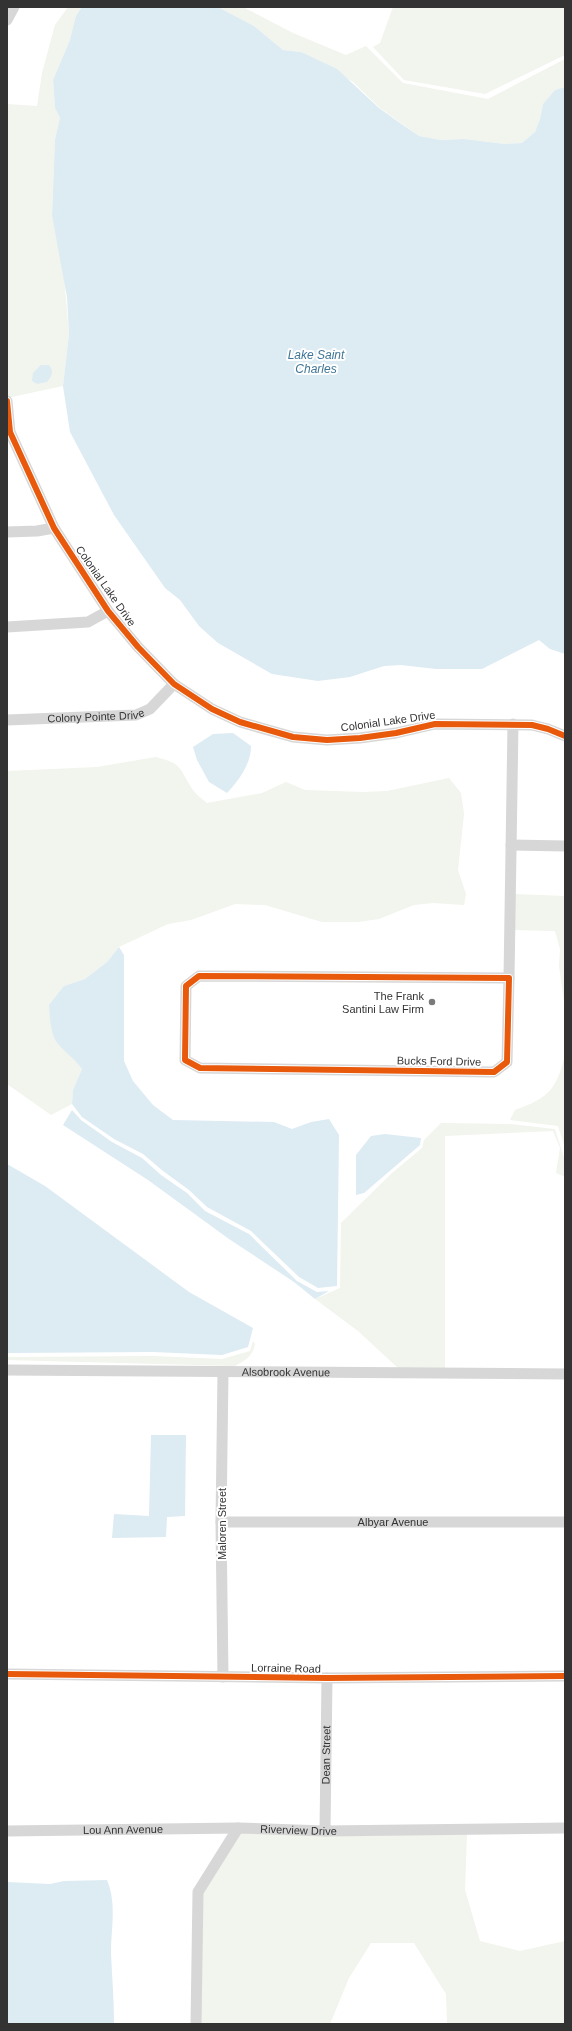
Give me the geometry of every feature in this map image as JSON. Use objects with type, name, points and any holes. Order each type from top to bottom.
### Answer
[{"type":"street","points":[[7,20],[14,7]]},
{"type":"street","name":"Colonial Lake Drive","points":[[7,401],[9,432],[54,528],[108,611],[138,647],[174,684],[212,709],[240,722],[293,737],[327,740],[360,738],[396,733],[434,724],[532,725],[548,728],[565,736]]},
{"type":"street","points":[[7,532],[37,531],[54,528]]},
{"type":"street","points":[[7,627],[88,622],[108,611]]},
{"type":"street","name":"Colony Pointe Drive","points":[[7,720],[136,715],[150,709],[174,684]]},
{"type":"street","name":"Bucks Ford Drive","points":[[510,978],[199,976],[186,986],[185,1060],[200,1068],[494,1072],[506,1062],[510,978],[512,724]]},
{"type":"street","points":[[511,845],[565,846]]},
{"type":"street","name":"Alsobrook Avenue","points":[[7,1370],[565,1374]]},
{"type":"street","name":"Maloren Street","points":[[223,1677],[221,1522],[224,1372]]},
{"type":"street","name":"Albyar Avenue","points":[[221,1522],[565,1522]]},
{"type":"street","name":"Lorraine Road","points":[[7,1674],[327,1678],[565,1676]]},
{"type":"street","name":"Dean Street","points":[[325,1831],[327,1678]]},
{"type":"street","points":[[196,2024],[198,1892],[238,1828]]},
{"type":"street","name":"Riverview Drive","points":[[238,1828],[325,1831],[565,1828]]},
{"type":"street","name":"Lou Ann Avenue","points":[[7,1831],[238,1828]]},
{"type":"shaded area","points":[[68,7],[84,7],[53,80],[55,108],[60,118],[55,139],[52,216],[64,276],[69,334],[63,386],[7,398],[7,104],[37,106],[42,73],[55,25]]},
{"type":"shaded area","points":[[218,7],[243,7],[293,33],[346,55],[366,46],[403,83],[488,99],[565,59],[565,87],[555,90],[543,104],[540,119],[535,132],[522,143],[505,144],[464,139],[441,140],[419,136],[380,108],[353,82],[301,52],[283,50],[254,26]]},
{"type":"shaded area","points":[[393,7],[565,7],[565,55],[485,94],[404,80],[373,47],[380,43]]},
{"type":"shaded area","points":[[156,757],[175,764],[181,770],[194,791],[207,803],[262,793],[286,782],[305,790],[363,792],[387,791],[449,778],[461,793],[464,814],[458,870],[466,894],[464,905],[433,903],[414,905],[379,919],[358,922],[322,922],[265,905],[235,904],[191,920],[168,924],[119,947],[107,962],[85,979],[64,986],[57,1043],[74,1058],[82,1069],[73,1090],[72,1104],[51,1115],[7,1084],[7,771],[97,767]]},
{"type":"shaded area","points":[[512,894],[565,896],[565,1009],[559,966],[560,949],[555,931],[511,930]]},
{"type":"shaded area","points":[[565,1054],[565,1148],[558,1126],[510,1120],[515,1110],[527,1106],[550,1091],[559,1076]]},
{"type":"shaded area","points":[[441,1123],[510,1124],[555,1129],[565,1161],[565,1177],[556,1173],[560,1148],[553,1131],[445,1136],[445,1368],[398,1368],[358,1331],[315,1299],[340,1288],[341,1223],[392,1173],[422,1148],[424,1140]]},
{"type":"shaded area","points":[[253,1341],[255,1344],[250,1355],[235,1366],[7,1360],[7,1357],[153,1356],[222,1359],[250,1351]]},
{"type":"shaded area","points":[[240,1833],[467,1834],[465,1890],[480,1941],[520,1951],[565,1941],[565,2024],[447,2024],[446,1994],[414,1943],[371,1943],[349,1978],[330,2024],[200,2024],[202,1893]]},
{"type":"water","name":"Lake Saint Charles","points":[[82,7],[218,7],[254,26],[283,50],[301,52],[337,69],[379,108],[419,136],[441,140],[464,139],[505,144],[522,143],[535,132],[540,119],[543,104],[555,90],[565,87],[565,654],[550,649],[539,640],[482,669],[436,669],[401,665],[384,666],[350,677],[318,681],[272,674],[218,643],[199,626],[180,600],[165,588],[114,515],[70,432],[63,386],[69,334],[67,297],[52,216],[55,139],[60,118],[55,108],[53,80],[70,40],[76,16]]},
{"type":"water","points":[[41,365],[49,365],[52,369],[52,374],[47,382],[37,384],[32,381],[33,373]]},
{"type":"water","points":[[233,733],[251,746],[249,759],[244,771],[227,793],[209,782],[197,760],[193,747],[213,734]]},
{"type":"water","points":[[119,947],[124,955],[124,1061],[133,1081],[153,1105],[173,1120],[274,1122],[292,1129],[311,1122],[329,1119],[339,1135],[337,1286],[318,1288],[299,1277],[251,1231],[207,1207],[189,1190],[143,1154],[114,1139],[82,1117],[72,1104],[73,1090],[82,1069],[55,1040],[51,1025],[49,1005],[64,986],[85,979],[107,962]]},
{"type":"water","points":[[72,1110],[81,1120],[112,1142],[142,1158],[161,1175],[187,1193],[205,1211],[249,1234],[297,1281],[317,1292],[329,1291],[315,1299],[294,1282],[229,1239],[148,1180],[63,1125]]},
{"type":"water","points":[[385,1134],[421,1138],[420,1145],[364,1193],[356,1195],[356,1155],[371,1136]]},
{"type":"water","points":[[7,1164],[45,1186],[189,1292],[253,1328],[248,1347],[222,1355],[153,1352],[7,1353]]},
{"type":"water","points":[[151,1435],[186,1435],[185,1516],[167,1517],[166,1537],[112,1538],[114,1514],[149,1516]]},
{"type":"water","points":[[107,1880],[113,1907],[111,1953],[114,2024],[7,2024],[7,1882],[50,1884],[64,1881]]},
{"type":"cycle path","points":[[7,401],[10,432],[54,528],[108,611],[138,647],[174,684],[212,709],[240,722],[293,737],[327,740],[360,738],[396,733],[435,724],[532,725],[548,729],[565,736]]},
{"type":"cycle path","points":[[199,976],[509,978],[507,1062],[494,1072],[200,1068],[185,1060],[186,986],[199,976]]},
{"type":"cycle path","points":[[7,1674],[327,1678],[565,1676]]},
{"type":"place","name":"The Frank Santini Law Firm","points":[[432,1002]]}]
